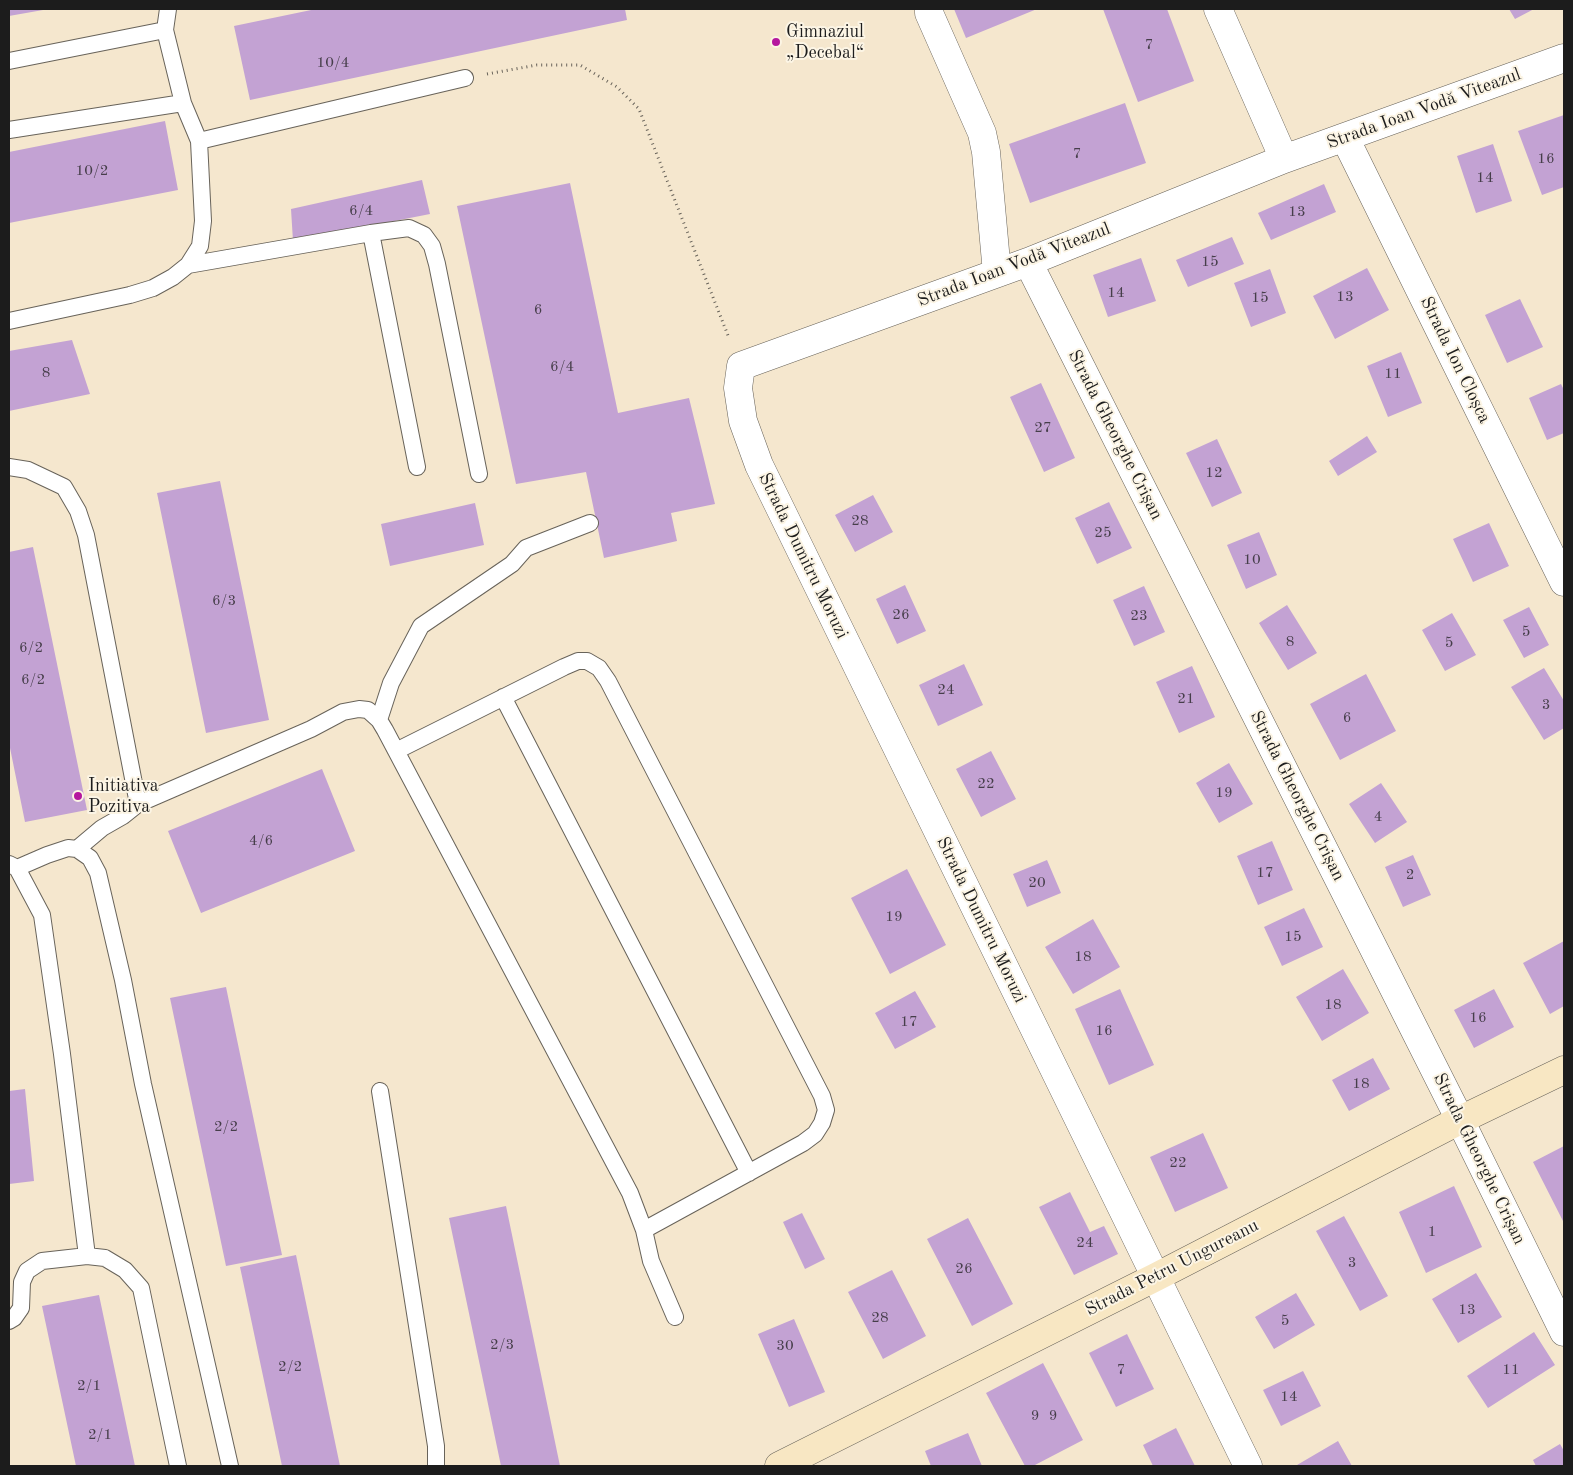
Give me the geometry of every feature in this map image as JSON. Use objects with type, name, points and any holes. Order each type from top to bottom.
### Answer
[{"type":"main road","name":"Strada Petru Ungureanu","points":[[779,1466],[1156,1277],[1460,1120],[1564,1070]]},
{"type":"street","points":[[929,9],[929,13],[982,133],[986,152],[997,273]]},
{"type":"street","points":[[1218,9],[1284,159]]},
{"type":"street","name":"Strada Ioan Vodă Viteazul","points":[[741,366],[1028,262],[1284,159],[1564,58]]},
{"type":"street","name":"Strada Ion Cloșca","points":[[1346,138],[1564,582]]},
{"type":"street","name":"Strada Gheorghe Crișan","points":[[1028,262],[1460,1120],[1564,1332]]},
{"type":"street","name":"Strada Dumitru Moruzi","points":[[741,366],[738,388],[743,421],[759,465],[1248,1466]]},
{"type":"lane","points":[[9,321],[146,291],[172,277],[188,265],[200,246],[203,221],[199,141],[183,103],[165,30],[168,9]]},
{"type":"lane","points":[[9,60],[165,30]]},
{"type":"lane","points":[[199,141],[465,78]]},
{"type":"lane","points":[[9,130],[183,103]]},
{"type":"lane","points":[[188,265],[409,228],[424,235],[432,246],[437,264],[479,474]]},
{"type":"lane","points":[[371,233],[417,466]]},
{"type":"lane","points":[[9,467],[28,470],[64,487],[78,511],[86,535],[138,804]]},
{"type":"lane","points":[[379,720],[391,684],[421,626],[512,564],[526,548],[590,523]]},
{"type":"lane","points":[[396,751],[578,661],[587,661],[599,668],[608,681],[822,1096],[826,1110],[822,1123],[815,1134],[803,1143],[644,1230]]},
{"type":"lane","points":[[503,697],[749,1173]]},
{"type":"lane","points":[[77,849],[102,828],[123,816],[138,804],[310,729],[343,712],[359,709],[368,710],[379,720],[396,751],[630,1193],[644,1230],[650,1262],[675,1317]]},
{"type":"lane","points":[[87,1256],[62,1054],[42,915],[13,866],[68,848],[77,849],[90,858],[98,873],[123,980],[143,1084],[230,1466]]},
{"type":"lane","points":[[380,1091],[436,1446],[436,1466]]},
{"type":"lane","points":[[9,1321],[14,1318],[21,1308],[22,1282],[27,1270],[42,1260],[87,1256],[105,1258],[125,1270],[141,1288],[178,1466]]},
{"type":"path","points":[[465,78],[509,69],[580,65],[617,87],[639,109],[741,366]]},
{"type":"building","points":[[9,9],[43,9],[43,10],[9,16]]},
{"type":"building","points":[[316,9],[625,9],[627,20],[250,100],[234,26]]},
{"type":"building","points":[[954,9],[1037,9],[966,38]]},
{"type":"building","points":[[1103,9],[1167,9],[1194,81],[1138,102]]},
{"type":"building","points":[[1509,9],[1534,9],[1515,19]]},
{"type":"building","points":[[1125,103],[1146,163],[1030,203],[1009,144]]},
{"type":"building","points":[[1564,115],[1564,187],[1542,195],[1518,131]]},
{"type":"building","points":[[165,121],[178,190],[9,223],[9,152]]},
{"type":"building","points":[[1493,144],[1512,201],[1476,213],[1457,156]]},
{"type":"building","points":[[422,180],[430,214],[293,241],[291,209]]},
{"type":"building","points":[[570,183],[618,413],[689,398],[715,504],[671,513],[677,541],[604,558],[586,472],[516,484],[457,206]]},
{"type":"building","points":[[1324,184],[1336,212],[1271,240],[1258,213]]},
{"type":"building","points":[[1232,237],[1244,264],[1188,287],[1176,260]]},
{"type":"building","points":[[1141,258],[1156,301],[1108,317],[1093,275]]},
{"type":"building","points":[[1367,268],[1389,310],[1335,339],[1313,296]]},
{"type":"building","points":[[1270,269],[1286,313],[1251,327],[1234,283]]},
{"type":"building","points":[[1520,299],[1543,347],[1507,363],[1485,315]]},
{"type":"building","points":[[72,340],[90,394],[9,411],[9,351]]},
{"type":"building","points":[[1401,352],[1422,403],[1388,417],[1367,366]]},
{"type":"building","points":[[1041,383],[1075,458],[1044,472],[1010,397]]},
{"type":"building","points":[[1561,384],[1564,390],[1564,433],[1547,440],[1529,398]]},
{"type":"building","points":[[1367,436],[1377,452],[1338,476],[1329,461]]},
{"type":"building","points":[[1217,439],[1242,493],[1212,507],[1186,453]]},
{"type":"building","points":[[220,481],[269,720],[206,733],[157,493]]},
{"type":"building","points":[[873,495],[893,532],[855,552],[835,515]]},
{"type":"building","points":[[1109,502],[1132,548],[1097,564],[1075,518]]},
{"type":"building","points":[[475,503],[484,545],[390,566],[381,524]]},
{"type":"building","points":[[1489,523],[1509,566],[1473,582],[1453,539]]},
{"type":"building","points":[[1259,532],[1277,575],[1246,589],[1227,545]]},
{"type":"building","points":[[33,547],[87,810],[25,822],[9,743],[9,552]]},
{"type":"building","points":[[905,585],[926,631],[897,644],[876,599]]},
{"type":"building","points":[[1144,586],[1165,632],[1134,646],[1113,600]]},
{"type":"building","points":[[1287,605],[1317,653],[1288,670],[1259,623]]},
{"type":"building","points":[[1529,607],[1549,645],[1524,658],[1503,620]]},
{"type":"building","points":[[1452,613],[1476,655],[1445,671],[1422,630]]},
{"type":"building","points":[[964,664],[983,705],[938,726],[919,685]]},
{"type":"building","points":[[1192,666],[1215,717],[1179,733],[1156,682]]},
{"type":"building","points":[[1544,668],[1564,701],[1564,728],[1544,740],[1511,687]]},
{"type":"building","points":[[1366,674],[1396,731],[1340,760],[1310,704]]},
{"type":"building","points":[[991,751],[1016,799],[981,817],[956,769]]},
{"type":"building","points":[[1229,763],[1253,804],[1219,823],[1196,783]]},
{"type":"building","points":[[322,769],[355,851],[201,913],[168,831]]},
{"type":"building","points":[[1381,783],[1407,822],[1375,843],[1349,804]]},
{"type":"building","points":[[1272,841],[1293,890],[1258,905],[1237,856]]},
{"type":"building","points":[[1413,855],[1431,895],[1403,907],[1385,867]]},
{"type":"building","points":[[1047,860],[1061,893],[1027,907],[1013,874]]},
{"type":"building","points":[[907,869],[946,945],[890,974],[851,898]]},
{"type":"building","points":[[1304,908],[1323,947],[1282,966],[1264,927]]},
{"type":"building","points":[[1093,919],[1120,967],[1073,994],[1045,947]]},
{"type":"building","points":[[1564,941],[1564,1006],[1550,1014],[1523,963]]},
{"type":"building","points":[[1343,969],[1369,1013],[1322,1041],[1296,997]]},
{"type":"building","points":[[226,987],[282,1255],[226,1266],[170,998]]},
{"type":"building","points":[[1120,989],[1154,1065],[1109,1085],[1075,1009]]},
{"type":"building","points":[[1494,989],[1514,1027],[1474,1048],[1454,1010]]},
{"type":"building","points":[[915,991],[936,1027],[895,1049],[875,1013]]},
{"type":"building","points":[[1373,1058],[1390,1089],[1349,1111],[1332,1080]]},
{"type":"building","points":[[25,1089],[34,1181],[9,1184],[9,1091]]},
{"type":"building","points":[[1203,1133],[1228,1188],[1175,1212],[1150,1157]]},
{"type":"building","points":[[1564,1146],[1564,1223],[1533,1162]]},
{"type":"building","points":[[1454,1186],[1482,1247],[1426,1273],[1399,1212]]},
{"type":"building","points":[[1070,1192],[1090,1232],[1104,1226],[1118,1254],[1074,1275],[1039,1207]]},
{"type":"building","points":[[506,1206],[560,1466],[501,1466],[449,1218]]},
{"type":"building","points":[[802,1213],[825,1259],[805,1269],[783,1222]]},
{"type":"building","points":[[1344,1216],[1388,1296],[1360,1311],[1316,1231]]},
{"type":"building","points":[[968,1218],[1013,1304],[972,1326],[927,1239]]},
{"type":"building","points":[[296,1255],[340,1466],[282,1466],[240,1267]]},
{"type":"building","points":[[892,1270],[926,1336],[883,1359],[848,1292]]},
{"type":"building","points":[[1476,1273],[1502,1317],[1458,1343],[1432,1299]]},
{"type":"building","points":[[1296,1293],[1315,1325],[1274,1349],[1255,1317]]},
{"type":"building","points":[[99,1295],[135,1466],[76,1466],[42,1306]]},
{"type":"building","points":[[794,1319],[825,1392],[789,1407],[758,1334]]},
{"type":"building","points":[[1534,1332],[1555,1365],[1488,1408],[1467,1376]]},
{"type":"building","points":[[1127,1334],[1154,1389],[1116,1407],[1089,1353]]},
{"type":"building","points":[[1043,1363],[1083,1440],[1033,1466],[1025,1466],[986,1393]]},
{"type":"building","points":[[1303,1371],[1321,1406],[1281,1426],[1263,1390]]},
{"type":"building","points":[[1176,1428],[1195,1466],[1153,1466],[1143,1445]]},
{"type":"building","points":[[968,1433],[982,1466],[931,1466],[925,1451]]},
{"type":"building","points":[[1338,1441],[1352,1466],[1297,1465]]},
{"type":"building","points":[[1560,1444],[1564,1451],[1564,1466],[1536,1466],[1533,1460]]},
{"type":"place","name":"Gimnaziul „Decebal“","points":[[776,42]]},
{"type":"place","name":"Initiativa Pozitiva","points":[[78,796]]}]
